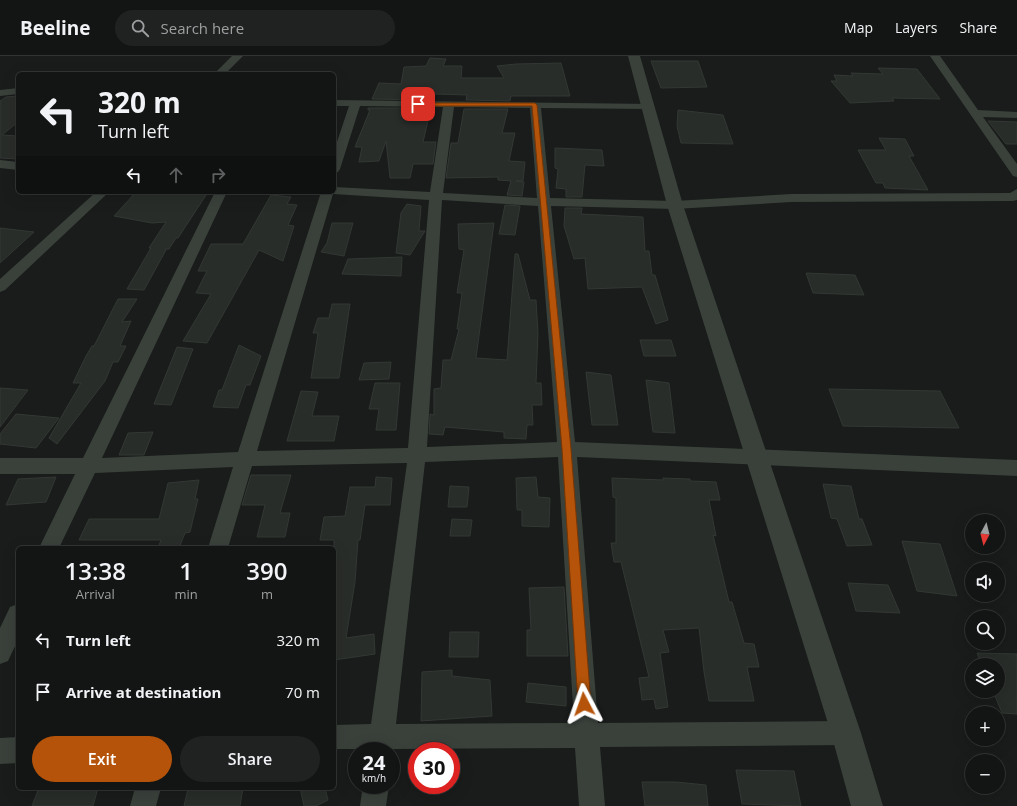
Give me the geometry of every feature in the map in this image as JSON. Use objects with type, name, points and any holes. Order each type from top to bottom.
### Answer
[{"type":"street","points":[[221,72],[238,56]]},
{"type":"street","points":[[634,56],[675,205],[755,456],[846,733],[866,806]]},
{"type":"street","points":[[935,56],[1017,173]]},
{"type":"street","points":[[0,93],[16,91]]},
{"type":"street","points":[[336,103],[648,106]]},
{"type":"street","points":[[336,163],[356,103]]},
{"type":"street","points":[[381,742],[417,455],[436,196],[448,105]]},
{"type":"street","points":[[535,105],[567,449],[592,806]]},
{"type":"street","points":[[975,113],[1017,115]]},
{"type":"street","points":[[0,164],[16,166]]},
{"type":"street","points":[[336,192],[544,202],[675,205],[791,198],[1013,197],[1017,193]]},
{"type":"street","points":[[0,288],[101,194]]},
{"type":"street","points":[[50,546],[220,194]]},
{"type":"street","points":[[219,546],[325,194]]},
{"type":"street","points":[[0,466],[88,466],[244,459],[417,455],[567,449],[1017,468]]},
{"type":"street","points":[[0,653],[16,619]]},
{"type":"street","points":[[400,743],[587,736],[846,733]]},
{"type":"street","points":[[336,737],[368,742]]},
{"type":"street","points":[[0,751],[16,750]]},
{"type":"street","points":[[142,806],[147,790]]},
{"type":"street","points":[[373,806],[375,794]]},
{"type":"building","points":[[430,58],[446,59],[443,66],[462,66],[461,78],[504,78],[497,66],[561,63],[570,96],[511,96],[510,101],[466,100],[467,95],[435,94],[433,100],[372,99],[379,83],[401,84],[404,67],[426,66]]},
{"type":"building","points":[[651,61],[698,61],[707,87],[661,88]]},
{"type":"building","points":[[878,68],[917,69],[940,99],[892,98],[894,101],[850,103],[831,81],[837,81],[834,75],[853,76],[851,73],[883,74]]},
{"type":"building","points":[[16,96],[16,124],[2,135],[16,136],[16,159],[0,158],[0,101],[6,97]]},
{"type":"building","points":[[368,108],[431,108],[423,142],[436,142],[433,164],[413,164],[410,178],[390,178],[386,141],[379,161],[359,162],[362,147],[355,147],[370,110],[368,110]]},
{"type":"building","points":[[464,109],[508,109],[502,133],[515,133],[509,161],[525,162],[523,181],[516,181],[524,182],[522,196],[507,195],[511,181],[498,180],[498,177],[446,178],[451,143],[458,143]]},
{"type":"building","points":[[678,110],[723,115],[733,144],[681,143],[677,126]]},
{"type":"building","points":[[988,121],[1017,122],[1017,144],[1006,144]]},
{"type":"building","points":[[879,138],[905,139],[914,156],[909,156],[928,190],[885,188],[883,183],[876,183],[858,150],[886,150]]},
{"type":"building","points":[[555,148],[602,150],[604,166],[585,165],[582,197],[566,197],[566,189],[556,188],[558,169],[555,168]]},
{"type":"building","points":[[134,194],[207,194],[178,238],[176,238],[169,249],[165,249],[166,250],[144,290],[127,289],[151,248],[149,248],[166,222],[152,223],[114,216]]},
{"type":"building","points":[[271,195],[291,197],[287,204],[297,205],[288,225],[294,226],[283,261],[259,250],[207,343],[183,341],[211,294],[196,293],[207,271],[198,271],[211,244],[243,244]]},
{"type":"building","points":[[407,204],[421,206],[419,231],[425,231],[410,255],[396,253],[401,213]]},
{"type":"building","points":[[505,205],[520,206],[515,235],[499,234]]},
{"type":"building","points":[[565,208],[582,208],[581,214],[643,217],[645,251],[649,251],[652,275],[655,275],[668,320],[656,324],[642,287],[588,289],[585,258],[574,259],[564,226]]},
{"type":"building","points":[[332,223],[353,223],[344,256],[321,252],[327,243]]},
{"type":"building","points":[[494,223],[476,358],[507,360],[515,254],[518,254],[530,300],[536,300],[538,333],[536,383],[541,383],[542,405],[532,405],[533,425],[527,425],[526,439],[504,438],[504,432],[445,427],[443,435],[429,434],[430,414],[434,415],[434,389],[441,388],[443,360],[451,360],[459,329],[457,329],[462,293],[457,293],[464,250],[459,249],[458,224]]},
{"type":"building","points":[[0,228],[34,232],[0,263]]},
{"type":"building","points":[[402,257],[401,276],[342,274],[348,259]]},
{"type":"building","points":[[806,273],[855,275],[864,295],[813,293]]},
{"type":"building","points":[[118,299],[137,299],[122,322],[131,321],[120,346],[126,346],[118,362],[113,362],[105,381],[57,444],[49,438],[81,383],[73,383],[86,356],[92,346],[94,346]]},
{"type":"building","points":[[332,304],[350,304],[339,378],[311,378],[318,333],[313,333],[318,318],[329,318]]},
{"type":"building","points":[[640,340],[671,340],[676,356],[644,356]]},
{"type":"building","points":[[239,345],[261,356],[250,385],[246,385],[238,408],[213,407],[219,390],[222,390]]},
{"type":"building","points":[[177,347],[193,349],[171,405],[154,404]]},
{"type":"building","points":[[391,362],[389,379],[359,380],[364,363]]},
{"type":"building","points":[[586,372],[611,375],[618,425],[592,425]]},
{"type":"building","points":[[646,380],[669,383],[675,433],[653,432]]},
{"type":"building","points":[[375,383],[400,383],[396,430],[376,430],[379,409],[369,409]]},
{"type":"building","points":[[0,388],[28,390],[0,427]]},
{"type":"building","points":[[829,389],[940,391],[959,428],[843,426]]},
{"type":"building","points":[[301,391],[318,392],[312,416],[339,416],[334,441],[287,441]]},
{"type":"building","points":[[16,414],[59,418],[36,448],[0,444],[0,434]]},
{"type":"building","points":[[153,432],[144,455],[119,455],[128,433]]},
{"type":"building","points":[[251,475],[291,475],[280,513],[290,513],[285,537],[257,537],[265,505],[242,505]]},
{"type":"building","points":[[56,477],[46,502],[6,505],[18,479]]},
{"type":"building","points":[[376,477],[392,478],[390,505],[365,505],[360,540],[358,540],[355,582],[346,638],[374,634],[375,654],[336,660],[336,546],[334,546],[334,540],[320,540],[324,517],[345,516],[350,487],[375,487]]},
{"type":"building","points":[[536,477],[538,497],[550,498],[549,527],[522,526],[522,510],[517,510],[516,478]]},
{"type":"building","points":[[612,478],[663,480],[663,478],[690,479],[690,481],[716,482],[720,500],[709,500],[716,536],[713,535],[729,602],[732,602],[744,643],[754,644],[759,667],[747,667],[754,701],[709,701],[699,628],[663,630],[669,652],[660,653],[668,707],[656,709],[654,699],[642,700],[639,678],[649,677],[621,562],[614,562],[611,543],[616,543],[616,498],[613,497]]},
{"type":"building","points":[[199,480],[195,499],[198,499],[190,532],[185,533],[180,546],[159,546],[161,540],[79,540],[89,519],[159,519],[168,483]]},
{"type":"building","points":[[823,484],[851,486],[859,519],[862,519],[872,545],[847,546],[837,519],[831,518]]},
{"type":"building","points":[[450,486],[469,487],[467,507],[448,507]]},
{"type":"building","points":[[452,519],[472,520],[470,536],[450,536]]},
{"type":"building","points":[[902,541],[940,544],[957,596],[917,591]]},
{"type":"building","points":[[848,583],[888,585],[900,613],[856,611]]},
{"type":"building","points":[[564,587],[568,656],[527,656],[527,630],[531,630],[529,588]]},
{"type":"building","points":[[450,632],[479,632],[478,657],[449,657]]},
{"type":"building","points":[[977,653],[1017,654],[1017,714],[1005,713],[1005,706],[999,706],[996,698],[1005,698],[1005,658],[979,658]]},
{"type":"building","points":[[452,670],[452,676],[490,680],[492,716],[421,721],[422,672]]},
{"type":"building","points":[[528,683],[566,687],[566,706],[526,702]]},
{"type":"building","points":[[736,770],[794,771],[801,806],[742,804]]},
{"type":"building","points":[[642,782],[676,782],[706,785],[708,806],[645,806]]},
{"type":"building","points":[[38,790],[97,790],[93,806],[32,806]]},
{"type":"building","points":[[188,790],[243,790],[240,806],[184,806]]},
{"type":"building","points":[[300,790],[326,790],[328,800],[316,806],[304,806]]},
{"type":"route","points":[[418,104],[535,105],[567,449],[584,704]]}]
